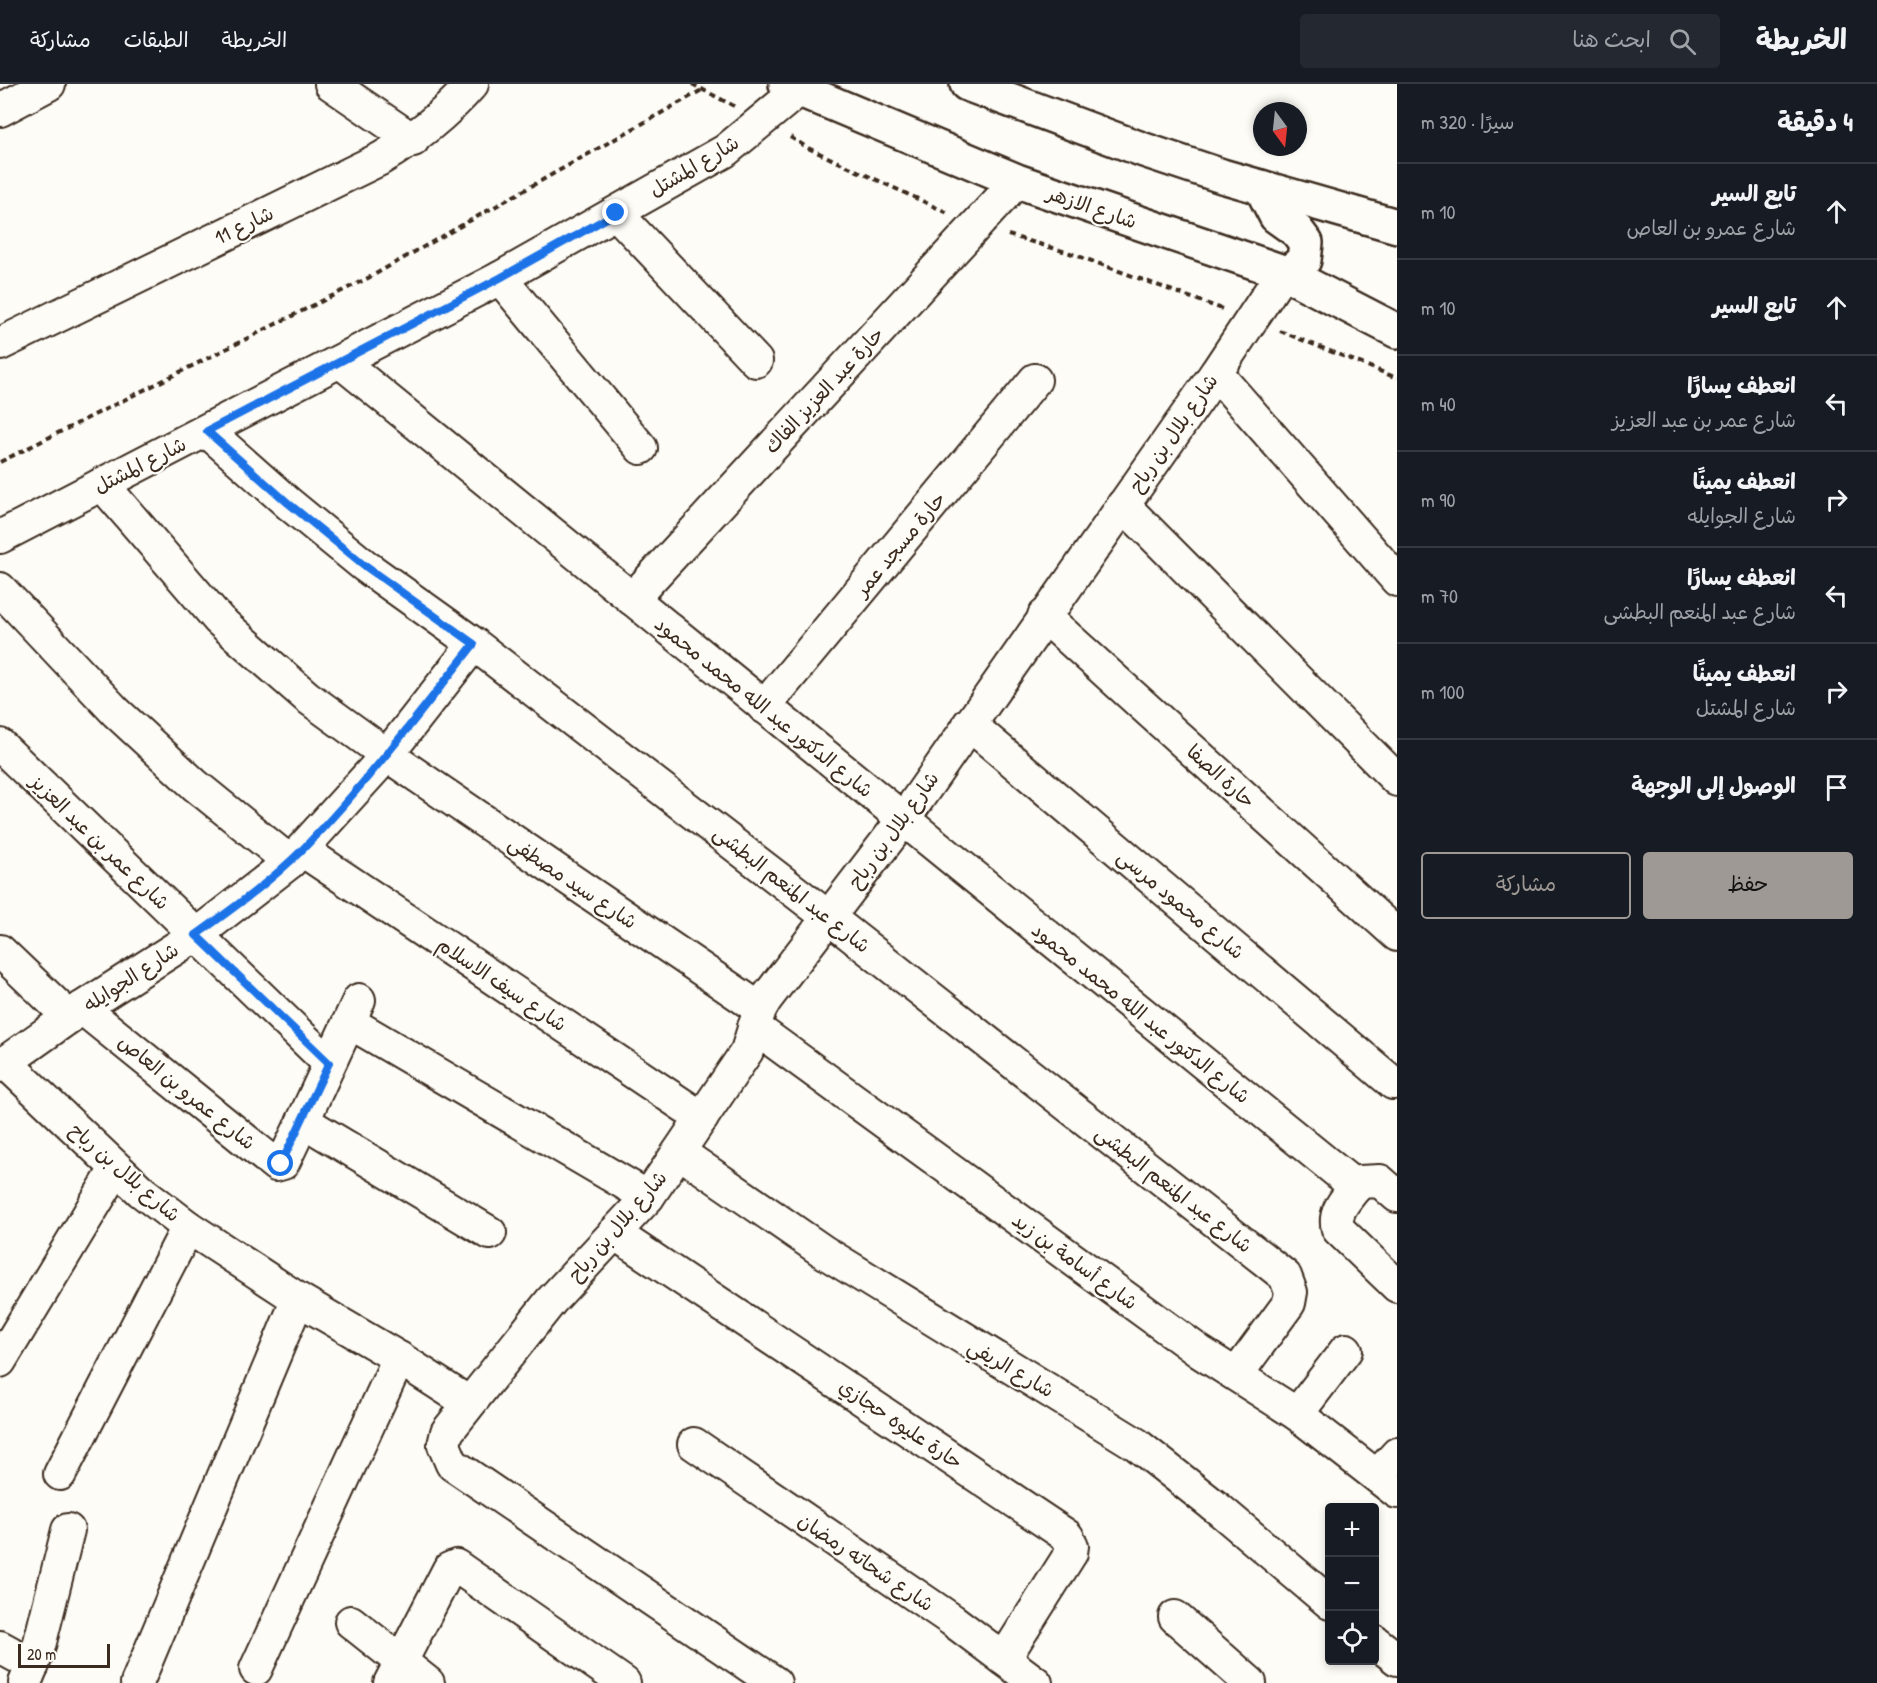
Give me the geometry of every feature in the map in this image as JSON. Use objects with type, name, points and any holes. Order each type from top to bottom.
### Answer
[{"type":"main road","points":[[967,84],[1144,150],[1397,226]]},
{"type":"main road","name":"شارع الازهر","points":[[797,86],[1017,181],[1283,272],[1397,331]]},
{"type":"main road","points":[[1261,187],[1276,216],[1297,231],[1306,243],[1304,260],[1292,271],[1283,272]]},
{"type":"street","points":[[0,110],[49,84]]},
{"type":"street","points":[[331,84],[414,140]]},
{"type":"street","name":"شارع 11","points":[[0,344],[380,159],[414,140],[438,121],[472,84]]},
{"type":"street","name":"شارع المشتل","points":[[0,537],[341,362],[500,278],[616,213],[725,151],[764,121],[797,86]]},
{"type":"street","name":"حارة عبد العزيز الفاك","points":[[632,599],[1017,181]]},
{"type":"street","points":[[616,213],[756,360]]},
{"type":"street","name":"شارع بلال بن رباح","points":[[776,1683],[452,1464],[446,1455],[445,1438],[469,1403],[551,1301],[648,1197],[747,1052],[757,1018],[828,917],[903,820],[1216,373],[1283,272]]},
{"type":"street","points":[[500,278],[641,448]]},
{"type":"street","name":"شارع الدكتور عبد الله محمد محمود","points":[[341,362],[1356,1187]]},
{"type":"street","points":[[1216,373],[1397,580]]},
{"type":"street","name":"حارة مسجد عمر","points":[[764,707],[1035,380]]},
{"type":"street","name":"شارع عبد المنعم البطشى","points":[[207,431],[288,503],[365,566],[474,644],[828,917],[1285,1276],[1291,1292],[1289,1304],[1237,1374]]},
{"type":"street","name":"شارع سيد مصطفى","points":[[102,484],[219,620],[307,697],[757,1018]]},
{"type":"street","points":[[1123,505],[1397,780]]},
{"type":"street","name":"شارع سيف الاسلام","points":[[0,589],[116,712],[195,785],[296,856],[702,1118]]},
{"type":"street","name":"حارة الصفا","points":[[1044,616],[1397,935]]},
{"type":"street","name":"شارع الجوايله","points":[[3,1064],[76,1013],[196,935],[296,856],[387,755],[474,644]]},
{"type":"street","name":"شارع محمود مرسى","points":[[969,724],[1393,1083]]},
{"type":"street","name":"شارع عمر بن عبد العزيز","points":[[0,745],[329,1063]]},
{"type":"street","points":[[0,951],[76,1013]]},
{"type":"street","points":[[490,1233],[303,1121],[354,1011],[648,1197]]},
{"type":"street","name":"شارع عمرو بن العاص","points":[[76,1013],[276,1165],[282,1163],[303,1121]]},
{"type":"street","name":"شارع أسامة بن زيد","points":[[757,1018],[1200,1352],[1390,1474]]},
{"type":"street","name":"شارع بلال بن رباح","points":[[3,1064],[117,1169],[188,1227],[298,1299],[399,1358],[469,1403]]},
{"type":"street","name":"شارع الريفي","points":[[679,1152],[824,1252],[1136,1444],[1213,1503],[1325,1600]]},
{"type":"street","points":[[0,1361],[117,1169]]},
{"type":"street","points":[[1397,1196],[1385,1184],[1374,1180],[1359,1182],[1337,1212],[1338,1229],[1397,1286]]},
{"type":"street","points":[[60,1474],[188,1227]]},
{"type":"street","name":"حارة عليوه حجازي","points":[[614,1233],[1067,1536],[1072,1546],[1071,1553],[1004,1659]]},
{"type":"street","points":[[137,1683],[298,1299]]},
{"type":"street","points":[[1297,1414],[1346,1350]]},
{"type":"street","points":[[256,1670],[399,1358]]},
{"type":"street","name":"شارع شحاته رمضان","points":[[694,1444],[952,1620],[1036,1683]]},
{"type":"street","points":[[0,1647],[29,1674],[68,1530]]},
{"type":"street","points":[[396,1673],[448,1569],[453,1566],[458,1567],[624,1683]]},
{"type":"street","points":[[1175,1617],[1250,1683]]},
{"type":"street","points":[[351,1622],[396,1673],[428,1683]]},
{"type":"street","points":[[1379,1645],[1397,1659]]},
{"type":"path","points":[[692,84],[764,121]]},
{"type":"path","points":[[0,462],[370,277],[702,90]]},
{"type":"path","points":[[1251,320],[1397,378]]},
{"type":"route","points":[[281,1164],[329,1063],[196,935],[241,902],[302,850],[387,755],[474,644],[365,566],[288,503],[207,431],[500,278],[616,213]]}]
